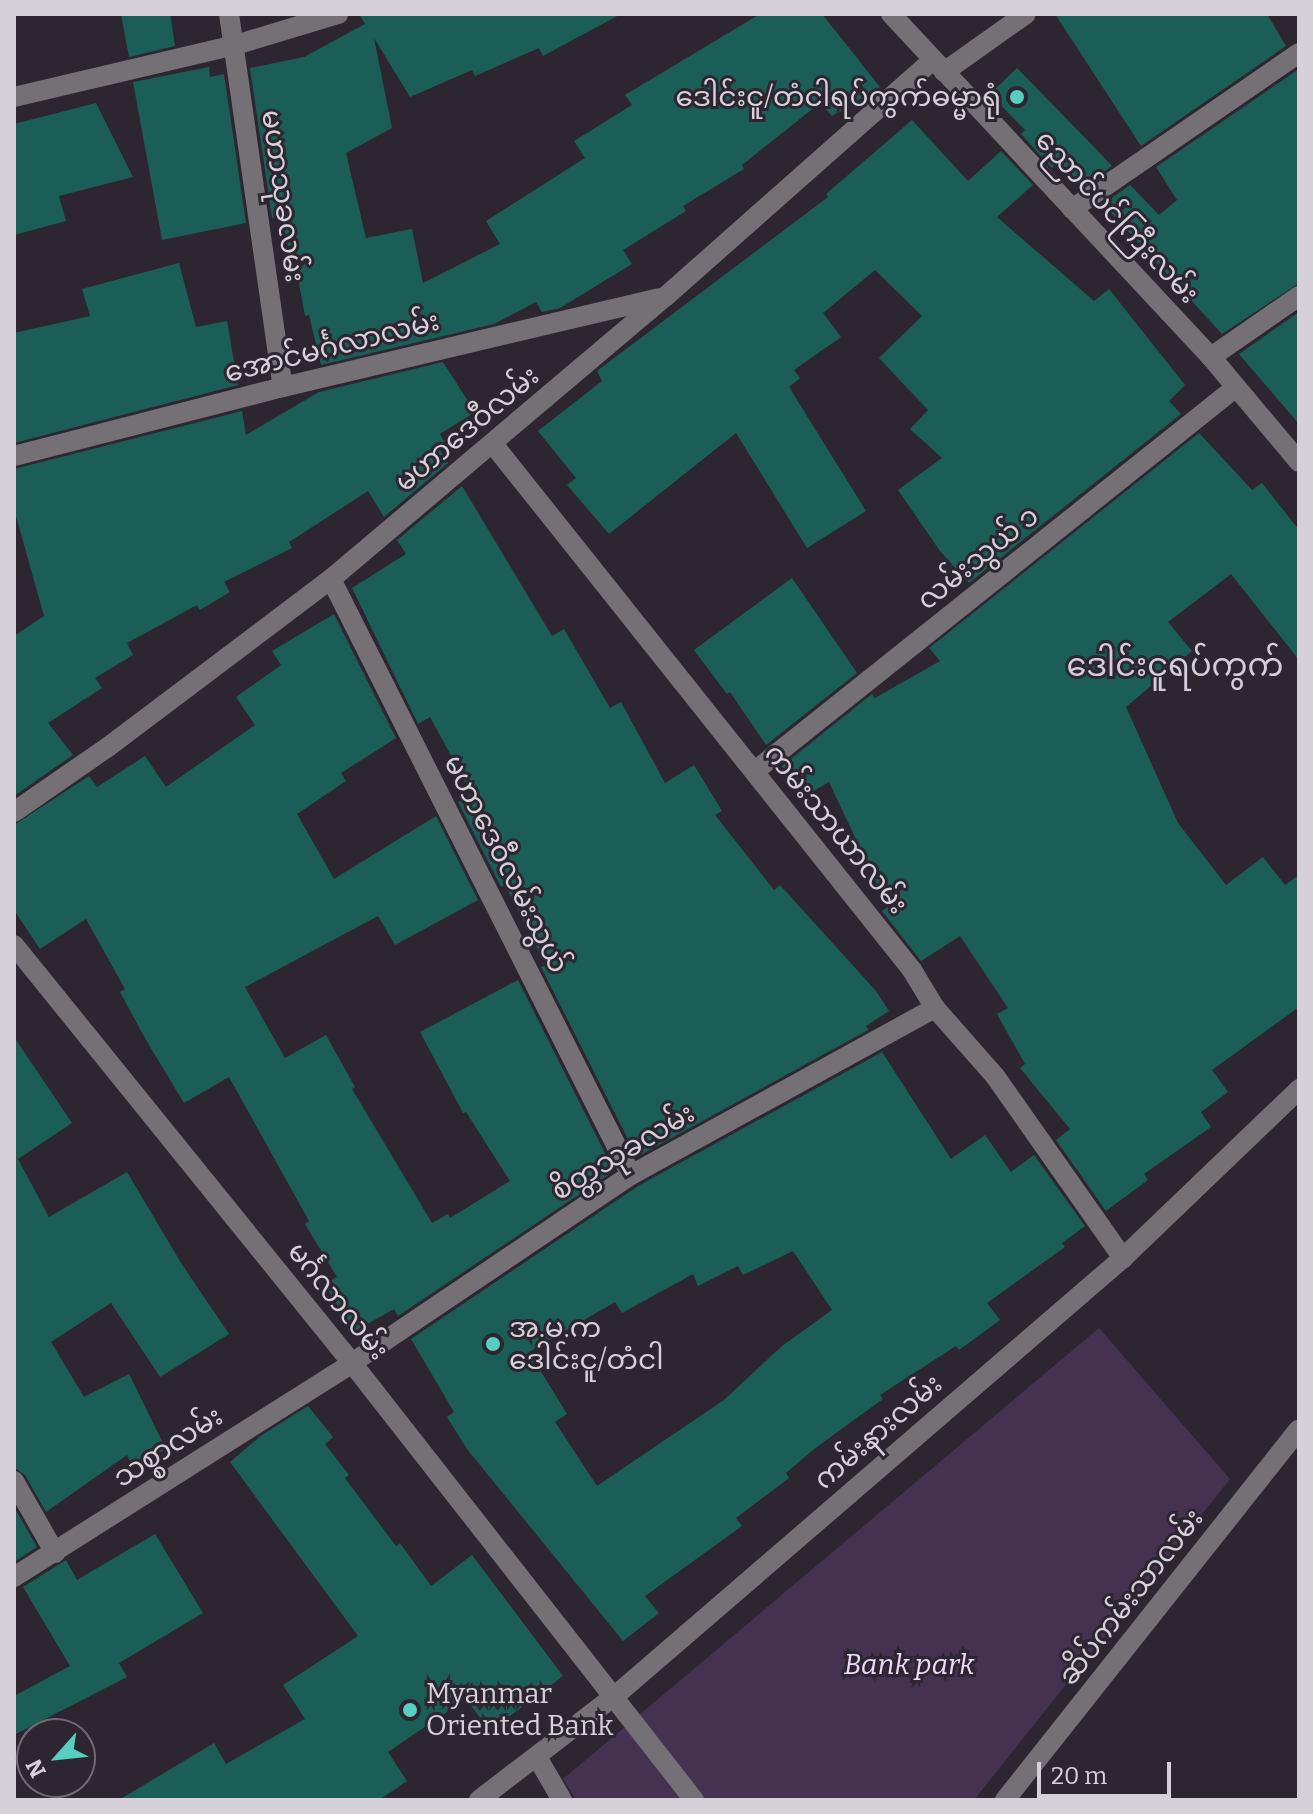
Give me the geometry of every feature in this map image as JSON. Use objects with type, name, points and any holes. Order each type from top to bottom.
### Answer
[{"type":"street","name":"မဟာသုခလမ်း","points":[[229,14],[283,387]]},
{"type":"street","points":[[14,97],[232,46],[338,14]]},
{"type":"street","name":"ညောင်ပင်ကြီးလမ်း","points":[[891,14],[1211,357],[1299,462]]},
{"type":"street","name":"မဟာဒေဝီလမ်း","points":[[14,812],[108,747],[331,579],[939,66],[1026,14]]},
{"type":"street","points":[[1072,209],[1299,53]]},
{"type":"street","points":[[1211,357],[1299,296]]},
{"type":"street","name":"အောင်မင်္ဂလာလမ်း","points":[[14,456],[283,387],[665,297]]},
{"type":"street","name":"လမ်းသွယ် ၁","points":[[755,771],[1235,388]]},
{"type":"street","name":"ကမ်းသာယာလမ်း","points":[[493,444],[912,970],[935,1008],[995,1076],[1123,1258]]},
{"type":"street","name":"မဟာဒေဝီလမ်းသွယ်","points":[[331,579],[631,1175]]},
{"type":"street","name":"မင်္ဂလာလမ်း","points":[[14,945],[352,1363],[616,1695],[694,1800]]},
{"type":"street","name":"စိတ္တသုခလမ်း","points":[[352,1363],[631,1175],[935,1008]]},
{"type":"street","name":"ကမ်းနားလမ်း","points":[[479,1800],[616,1695],[1123,1258],[1299,1089]]},
{"type":"street","name":"သစ္စာလမ်း","points":[[14,1577],[352,1363]]},
{"type":"street","name":"ဆိပ်ကမ်းသာလမ်း","points":[[1005,1800],[1299,1429]]},
{"type":"street","points":[[14,1481],[55,1553]]},
{"type":"street","points":[[537,1757],[562,1800]]},
{"type":"green space","name":"Bank park","points":[[1099,1328],[1230,1479],[974,1800],[576,1800],[563,1779]]},
{"type":"building","points":[[121,14],[170,14],[175,46],[129,57]]},
{"type":"building","points":[[359,14],[621,14],[543,56],[539,48],[475,76],[472,70],[410,97],[374,38],[392,128],[346,153],[366,238],[412,229],[423,283],[500,244],[486,221],[585,158],[574,141],[632,105],[625,95],[760,14],[822,14],[880,87],[832,116],[820,103],[742,165],[744,169],[683,206],[686,211],[623,250],[632,264],[560,308],[542,312],[536,302],[494,324],[321,365],[309,315],[305,316],[292,245],[288,246],[281,216],[272,218],[250,68],[304,57],[365,24]]},
{"type":"building","points":[[1055,14],[1267,14],[1286,46],[1141,146]]},
{"type":"building","points":[[209,67],[210,77],[224,74],[246,223],[162,240],[133,82]]},
{"type":"building","points":[[1017,68],[1112,166],[1085,185],[1081,181],[1078,185],[1057,163],[1052,168],[1021,134],[1025,130],[990,94]]},
{"type":"building","points":[[1299,69],[1299,283],[1222,334],[1103,204],[1130,185],[1159,215],[1177,200],[1156,167]]},
{"type":"building","points":[[96,103],[133,177],[59,196],[66,221],[14,235],[14,124]]},
{"type":"building","points":[[912,120],[968,181],[1001,151],[1033,185],[997,217],[1094,301],[1109,289],[1185,385],[1169,401],[1181,414],[969,583],[940,551],[898,490],[942,458],[910,429],[928,410],[879,358],[922,316],[875,270],[823,313],[841,337],[794,370],[800,378],[789,387],[866,511],[807,548],[736,433],[609,534],[567,485],[576,478],[538,431],[602,381],[597,371],[828,197],[826,194]]},
{"type":"building","points":[[179,263],[196,327],[227,321],[238,385],[14,443],[14,333],[90,316],[82,289]]},
{"type":"building","points":[[1299,312],[1299,424],[1239,354]]},
{"type":"building","points":[[443,362],[475,412],[440,434],[447,446],[440,450],[448,463],[384,517],[368,491],[289,542],[292,548],[224,582],[230,592],[200,610],[197,605],[127,643],[133,655],[95,678],[102,688],[48,723],[73,755],[14,796],[14,636],[44,616],[14,509],[14,469],[242,411],[246,435],[319,392]]},
{"type":"building","points":[[1199,433],[1252,490],[1262,483],[1299,530],[1299,660],[1231,574],[1168,622],[1192,651],[1126,707],[1178,823],[1226,885],[1263,857],[1285,885],[1299,875],[1299,1007],[1212,1070],[1228,1092],[1201,1112],[1211,1127],[1144,1174],[1148,1180],[1106,1211],[1056,1140],[1070,1129],[1020,1068],[1025,1064],[997,1014],[1008,1008],[960,936],[921,961],[882,911],[888,907],[829,782],[800,799],[782,766],[872,694],[875,698],[940,661],[929,648]]},
{"type":"building","points":[[462,486],[552,636],[564,629],[610,708],[621,702],[665,783],[694,765],[722,811],[715,815],[774,890],[780,885],[876,991],[889,1011],[866,1026],[868,1030],[637,1157],[541,967],[546,965],[505,885],[501,887],[458,802],[472,794],[430,717],[418,724],[352,588],[406,554],[397,540]]},
{"type":"building","points":[[792,578],[857,673],[766,745],[730,692],[727,694],[694,650]]},
{"type":"building","points":[[334,614],[396,738],[341,773],[346,781],[297,814],[334,879],[436,816],[478,900],[395,945],[378,916],[245,987],[285,1058],[326,1035],[355,1087],[352,1089],[432,1223],[448,1214],[450,1218],[510,1181],[466,1112],[463,1113],[420,1032],[518,980],[614,1171],[398,1316],[394,1309],[353,1332],[325,1284],[337,1277],[305,1224],[309,1221],[229,1077],[184,1103],[120,992],[125,989],[86,919],[40,949],[14,910],[14,825],[89,776],[97,787],[145,756],[166,787],[255,725],[236,697],[281,665],[272,651]]},
{"type":"building","points":[[14,1037],[72,1123],[18,1159],[49,1217],[127,1172],[181,1263],[229,1334],[160,1377],[111,1303],[51,1342],[84,1397],[129,1374],[166,1449],[132,1466],[127,1455],[46,1512],[25,1475],[14,1468]]},
{"type":"building","points":[[882,1052],[951,1159],[985,1135],[1011,1172],[1034,1155],[1085,1226],[1062,1243],[1065,1247],[987,1303],[1000,1320],[959,1350],[956,1346],[880,1395],[883,1399],[814,1449],[786,1473],[789,1478],[736,1518],[742,1526],[645,1596],[659,1613],[623,1641],[467,1449],[447,1417],[454,1412],[411,1339],[638,1186]],"holes":[[[793,1251],[832,1310],[782,1346],[724,1400],[597,1486],[555,1422],[567,1414],[529,1352],[615,1302],[622,1313],[693,1274],[698,1286],[738,1266],[743,1275]]]},
{"type":"building","points":[[308,1406],[333,1437],[325,1444],[349,1475],[345,1478],[396,1546],[400,1543],[431,1586],[472,1555],[563,1676],[490,1731],[466,1699],[388,1752],[407,1781],[379,1800],[119,1800],[214,1743],[226,1764],[305,1719],[283,1685],[358,1636],[230,1462],[262,1435]]},
{"type":"building","points":[[14,1507],[37,1547],[14,1562]]},
{"type":"building","points":[[155,1534],[203,1613],[119,1663],[127,1677],[47,1718],[16,1718],[14,1735],[14,1696],[70,1666],[23,1587],[66,1560],[77,1580]]},
{"type":"place","name":"ဒေါင်းငူ/တံငါရပ်ကွက်ဓမ္မာရုံ","points":[[1017,97]]},
{"type":"place","name":"အ.မ.က ဒေါင်းငူ/တံငါ","points":[[493,1344]]},
{"type":"place","name":"Myanmar Oriented Bank","points":[[410,1710]]},
{"type":"district","name":"ဒေါင်းငူရပ်ကွက်","points":[[1175,665]]}]
